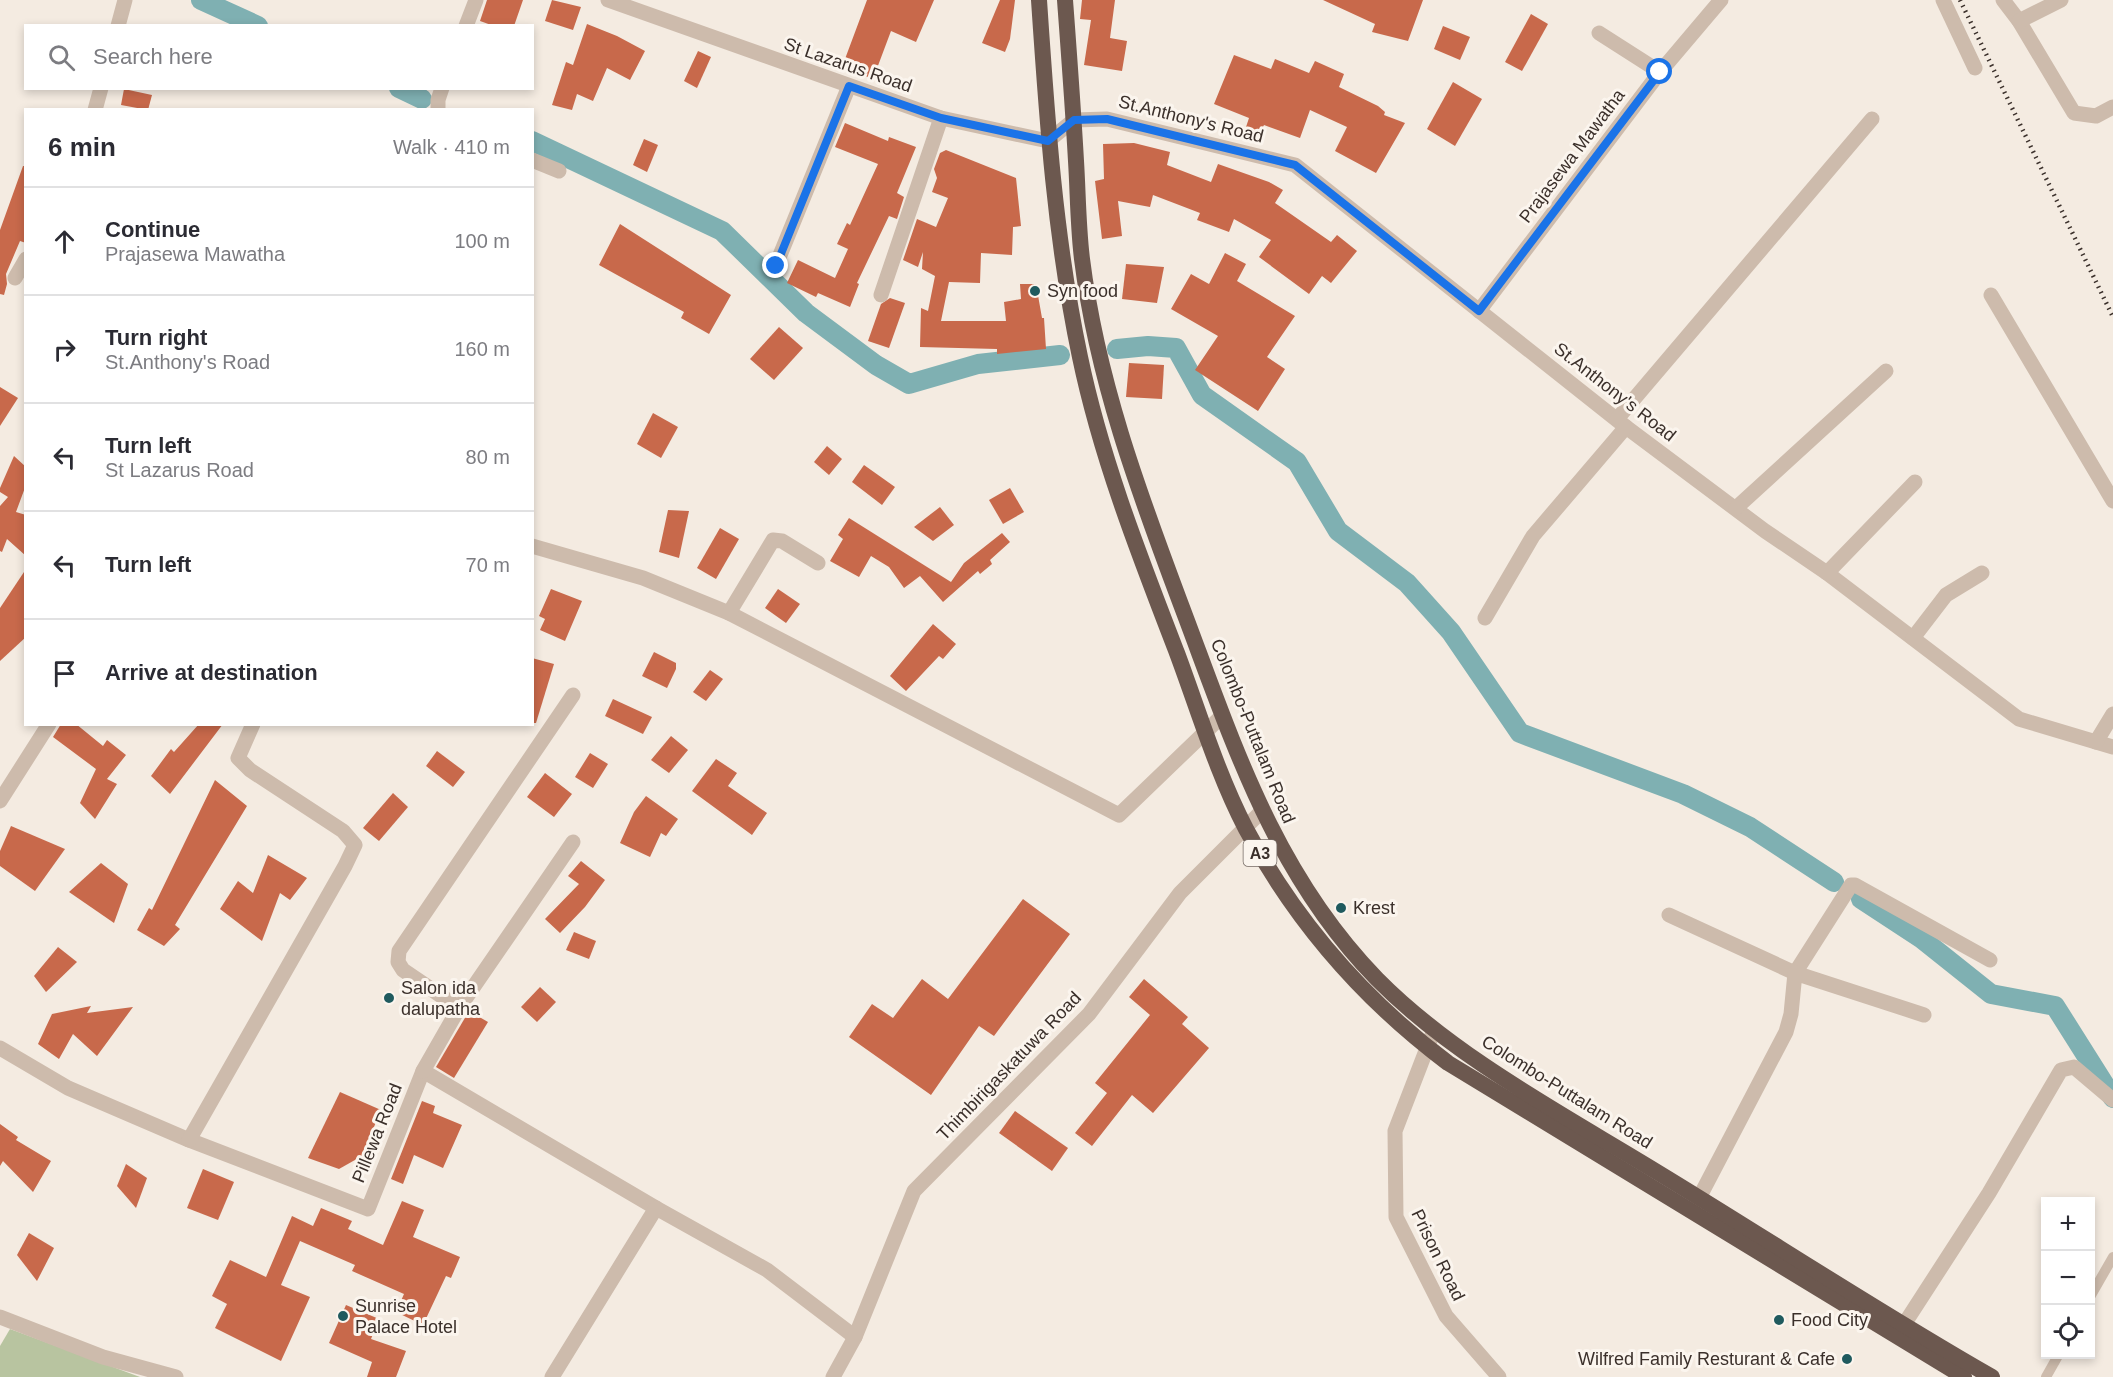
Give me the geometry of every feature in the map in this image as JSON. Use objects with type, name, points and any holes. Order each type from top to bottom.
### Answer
[{"type":"highway","name":"Colombo-Puttalam Road","points":[[1039,0],[1048,141],[1075,330],[1100,435],[1148,577],[1245,827],[1293,904],[1338,964],[1426,1047],[1472,1079],[1965,1377]]},
{"type":"highway","name":"Colombo-Puttalam Road","points":[[1065,0],[1082,258],[1107,388],[1144,507],[1222,716],[1261,812],[1325,917],[1374,976],[1434,1029],[1558,1111],[1903,1326],[1992,1377]]},
{"type":"street","points":[[119,24],[125,0]]},
{"type":"street","points":[[467,24],[476,0]]},
{"type":"street","name":"St Lazarus Road","points":[[608,0],[941,118],[1048,141]]},
{"type":"street","name":"Prajasewa Mawatha","points":[[1479,311],[1660,72],[1721,0]]},
{"type":"street","points":[[1943,0],[1975,68]]},
{"type":"street","points":[[2003,0],[2019,21],[2073,113],[2097,116],[2113,107]]},
{"type":"street","points":[[2019,21],[2061,0]]},
{"type":"street","points":[[1599,33],[1660,72]]},
{"type":"street","points":[[776,266],[849,86]]},
{"type":"street","points":[[95,108],[100,90]]},
{"type":"street","points":[[438,108],[441,90]]},
{"type":"street","points":[[881,295],[941,118]]},
{"type":"street","name":"St.Anthony's Road","points":[[1074,120],[1107,119],[1295,165],[1622,423],[1827,573],[2019,719],[2113,747]]},
{"type":"street","points":[[1485,618],[1533,536],[1622,423],[1872,119]]},
{"type":"street","points":[[1048,141],[1074,120]]},
{"type":"street","points":[[534,161],[559,171]]},
{"type":"street","points":[[15,278],[24,262]]},
{"type":"street","points":[[1991,295],[2113,501]]},
{"type":"street","points":[[1736,508],[1886,370]]},
{"type":"street","points":[[1827,573],[1915,482]]},
{"type":"street","points":[[729,614],[773,540],[782,541],[818,563]]},
{"type":"street","points":[[534,547],[643,578],[729,614],[1119,815],[1222,716]]},
{"type":"street","points":[[1912,638],[1946,595],[1982,573]]},
{"type":"street","points":[[459,1008],[403,970],[398,962],[399,951],[573,695]]},
{"type":"street","points":[[2097,742],[2113,714]]},
{"type":"street","points":[[0,801],[49,726]]},
{"type":"street","points":[[189,1140],[340,876],[355,845],[343,831],[250,770],[238,758],[252,726]]},
{"type":"street","name":"Thimbirigaskatuwa Road","points":[[833,1377],[855,1337],[914,1191],[1089,1014],[1180,893],[1261,812]]},
{"type":"street","points":[[423,1071],[459,1008],[573,842]]},
{"type":"street","points":[[1700,1198],[1786,1032],[1791,1014],[1795,973],[1851,885],[1855,885],[1990,960]]},
{"type":"street","points":[[1669,915],[1795,973],[1924,1015]]},
{"type":"street","name":"Prison Road","points":[[1434,1029],[1395,1131],[1396,1217],[1446,1316],[1499,1377]]},
{"type":"street","name":"Pillewa Road","points":[[0,1048],[68,1088],[189,1140],[368,1209],[423,1071],[656,1208],[767,1270],[855,1337]]},
{"type":"street","points":[[1903,1326],[1989,1193],[2061,1070],[2074,1067],[2113,1100]]},
{"type":"street","points":[[552,1377],[656,1208]]},
{"type":"street","points":[[0,1317],[103,1358],[176,1377]]},
{"type":"lane","points":[[2095,1290],[2113,1257]]},
{"type":"lane","points":[[2046,1377],[2056,1359]]},
{"type":"green space","points":[[10,1329],[140,1377],[0,1377],[0,1346]]},
{"type":"building","points":[[487,0],[523,0],[515,24],[488,24],[480,21]]},
{"type":"building","points":[[552,0],[581,7],[573,30],[545,21]]},
{"type":"building","points":[[867,0],[934,0],[916,42],[891,31],[873,79],[842,67]]},
{"type":"building","points":[[1000,0],[1015,0],[1010,39],[1005,52],[982,43]]},
{"type":"building","points":[[1082,0],[1115,0],[1110,38],[1127,41],[1122,71],[1084,65],[1091,20],[1080,19]]},
{"type":"building","points":[[1323,0],[1423,0],[1408,41],[1372,32],[1375,24]]},
{"type":"building","points":[[1531,14],[1548,24],[1522,71],[1505,62]]},
{"type":"building","points":[[587,24],[645,51],[630,80],[607,68],[593,101],[577,94],[572,110],[552,105],[566,62],[573,65]]},
{"type":"building","points":[[1443,26],[1470,37],[1460,60],[1434,49]]},
{"type":"building","points":[[698,51],[711,57],[697,88],[684,81]]},
{"type":"building","points":[[1234,55],[1271,69],[1275,59],[1309,73],[1315,61],[1344,74],[1339,87],[1378,106],[1385,112],[1384,115],[1405,123],[1376,173],[1335,151],[1347,127],[1310,110],[1300,138],[1264,125],[1260,133],[1246,127],[1249,118],[1214,104]]},
{"type":"building","points":[[1453,82],[1482,99],[1455,146],[1427,129]]},
{"type":"building","points":[[124,90],[152,95],[149,108],[121,105]]},
{"type":"building","points":[[845,123],[888,141],[889,137],[916,147],[897,193],[904,197],[897,219],[889,216],[857,283],[859,284],[850,307],[818,293],[816,297],[787,283],[798,260],[835,278],[848,249],[837,244],[847,223],[850,225],[878,164],[835,147]]},
{"type":"building","points":[[644,139],[658,145],[647,172],[633,165]]},
{"type":"building","points":[[1134,143],[1170,152],[1167,165],[1211,182],[1218,164],[1269,182],[1283,190],[1275,203],[1331,242],[1337,235],[1357,251],[1331,283],[1322,276],[1309,294],[1259,257],[1271,240],[1234,219],[1229,232],[1197,220],[1200,213],[1153,195],[1150,207],[1118,201],[1122,236],[1102,239],[1095,181],[1104,179],[1103,144]]},
{"type":"building","points":[[946,150],[1016,178],[1021,226],[1013,227],[1012,255],[981,253],[980,283],[949,282],[941,321],[1006,321],[1004,302],[1021,299],[1020,284],[1036,284],[1042,318],[1044,318],[1046,349],[997,354],[997,349],[920,347],[921,308],[928,311],[935,276],[922,269],[923,252],[918,267],[903,260],[917,219],[936,227],[948,198],[932,192],[937,178],[934,169],[940,153]]},
{"type":"building","points":[[24,166],[24,242],[20,241],[6,274],[7,284],[4,295],[0,294],[0,230]]},
{"type":"building","points":[[620,224],[731,295],[709,334],[681,318],[684,312],[599,265]]},
{"type":"building","points":[[1225,253],[1246,264],[1237,281],[1295,316],[1267,357],[1285,369],[1258,411],[1195,370],[1218,336],[1171,309],[1191,274],[1209,284]]},
{"type":"building","points":[[1126,264],[1164,267],[1157,303],[1122,299]]},
{"type":"building","points":[[890,298],[905,303],[889,348],[868,341],[881,304]]},
{"type":"building","points":[[779,327],[803,348],[774,380],[750,359]]},
{"type":"building","points":[[1129,363],[1164,365],[1162,399],[1126,397]]},
{"type":"building","points":[[0,387],[18,398],[0,426]]},
{"type":"building","points":[[653,413],[678,427],[661,458],[637,444]]},
{"type":"building","points":[[827,446],[842,459],[829,475],[814,462]]},
{"type":"building","points":[[14,456],[24,465],[24,490],[16,512],[24,514],[24,554],[7,539],[2,552],[0,551],[0,506],[8,497],[0,492]]},
{"type":"building","points":[[864,465],[895,487],[882,505],[852,482]]},
{"type":"building","points":[[1010,488],[1024,512],[1003,524],[989,500]]},
{"type":"building","points":[[940,507],[954,525],[933,541],[914,527]]},
{"type":"building","points":[[668,510],[689,511],[679,558],[659,552]]},
{"type":"building","points":[[849,518],[951,582],[964,563],[1002,533],[1010,542],[990,560],[992,564],[980,574],[978,571],[943,602],[920,576],[904,588],[889,567],[871,556],[859,577],[830,561],[843,539],[838,535]]},
{"type":"building","points":[[720,528],[739,539],[716,579],[697,568]]},
{"type":"building","points":[[24,572],[24,639],[0,661],[0,608]]},
{"type":"building","points":[[551,589],[582,601],[565,641],[540,630],[545,619],[539,616]]},
{"type":"building","points":[[778,589],[800,604],[786,623],[765,608]]},
{"type":"building","points":[[933,624],[956,644],[943,659],[939,656],[906,691],[890,676]]},
{"type":"building","points":[[654,652],[676,663],[676,669],[667,688],[642,676]]},
{"type":"building","points":[[534,659],[554,664],[536,723],[534,723]]},
{"type":"building","points":[[710,670],[723,679],[706,701],[693,692]]},
{"type":"building","points":[[613,699],[652,717],[643,734],[605,716]]},
{"type":"building","points":[[60,726],[78,726],[103,746],[107,740],[126,755],[107,779],[117,784],[95,819],[80,803],[96,769],[53,737]]},
{"type":"building","points":[[197,726],[221,726],[170,794],[151,776],[171,749],[174,752]]},
{"type":"building","points":[[671,736],[688,750],[669,773],[651,760]]},
{"type":"building","points":[[437,751],[465,772],[453,787],[426,766]]},
{"type":"building","points":[[590,753],[608,764],[593,788],[575,777]]},
{"type":"building","points":[[716,759],[737,773],[728,786],[767,813],[752,835],[692,791]]},
{"type":"building","points":[[545,773],[572,794],[554,817],[527,797]]},
{"type":"building","points":[[215,780],[247,806],[175,925],[180,929],[164,946],[137,930],[149,908],[152,910]]},
{"type":"building","points":[[393,793],[408,807],[379,841],[363,828]]},
{"type":"building","points":[[646,796],[678,819],[666,836],[661,833],[650,857],[620,843],[634,812]]},
{"type":"building","points":[[11,826],[65,849],[35,891],[0,866],[0,851]]},
{"type":"building","points":[[268,855],[307,878],[290,900],[280,893],[262,941],[220,909],[238,881],[253,893]]},
{"type":"building","points":[[581,861],[605,880],[585,907],[560,933],[545,919],[579,884],[568,876]]},
{"type":"building","points":[[101,863],[128,884],[114,923],[69,892]]},
{"type":"building","points":[[1023,899],[1070,934],[994,1036],[979,1026],[931,1095],[849,1037],[872,1004],[893,1018],[922,979],[948,999]]},
{"type":"building","points":[[574,932],[596,941],[589,959],[566,950]]},
{"type":"building","points":[[58,947],[77,962],[46,992],[34,976]]},
{"type":"building","points":[[1144,979],[1188,1017],[1182,1024],[1209,1048],[1153,1113],[1132,1095],[1092,1146],[1075,1133],[1107,1093],[1095,1083],[1150,1015],[1129,997]]},
{"type":"building","points":[[540,987],[556,1002],[537,1022],[521,1007]]},
{"type":"building","points":[[91,1006],[87,1013],[133,1007],[97,1056],[73,1034],[59,1059],[38,1044],[52,1014]]},
{"type":"building","points":[[469,1011],[488,1022],[454,1078],[436,1067]]},
{"type":"building","points":[[340,1092],[381,1110],[362,1156],[339,1169],[308,1158]]},
{"type":"building","points":[[422,1101],[435,1106],[433,1113],[462,1125],[443,1168],[414,1155],[403,1184],[391,1179]]},
{"type":"building","points":[[1015,1111],[1068,1148],[1052,1171],[999,1133]]},
{"type":"building","points":[[0,1124],[18,1137],[16,1140],[51,1161],[33,1192],[3,1161],[0,1166]]},
{"type":"building","points":[[126,1164],[147,1178],[136,1208],[117,1186]]},
{"type":"building","points":[[203,1169],[234,1182],[218,1220],[187,1208]]},
{"type":"building","points":[[402,1201],[424,1210],[413,1237],[460,1257],[451,1278],[446,1276],[423,1325],[396,1312],[404,1294],[352,1271],[355,1265],[300,1241],[281,1285],[310,1297],[281,1361],[215,1328],[227,1304],[212,1296],[230,1260],[266,1277],[292,1216],[313,1226],[321,1208],[352,1221],[348,1229],[383,1245]]},
{"type":"building","points":[[29,1233],[54,1248],[37,1281],[17,1255]]},
{"type":"building","points":[[346,1305],[379,1319],[371,1339],[406,1351],[396,1377],[367,1377],[372,1362],[329,1343]]},
{"type":"waterway","points":[[201,0],[254,24]]},
{"type":"waterway","points":[[403,90],[422,99]]},
{"type":"waterway","points":[[534,142],[722,231],[806,313],[876,365],[909,384],[978,364],[1060,355]]},
{"type":"waterway","points":[[1117,349],[1148,346],[1176,348],[1202,395],[1297,462],[1338,531],[1407,583],[1451,632],[1520,733],[1683,794],[1750,827],[1834,882]]},
{"type":"waterway","points":[[1861,899],[1922,939],[1991,994],[2055,1006],[2113,1098]]},
{"type":"railway","points":[[1960,0],[2113,317]]},
{"type":"place","name":"Syn food","points":[[1035,291]]},
{"type":"place","name":"Krest","points":[[1341,908]]},
{"type":"place","name":"Salon ida dalupatha","points":[[389,998]]},
{"type":"place","name":"Sunrise Palace Hotel","points":[[343,1316]]},
{"type":"place","name":"Food City","points":[[1779,1320]]},
{"type":"place","name":"Wilfred Family Resturant & Cafe","points":[[1847,1359]]},
{"type":"route","points":[[776,266],[849,86],[941,118],[1048,141],[1074,120],[1107,119],[1295,165],[1479,311],[1660,72]]}]
